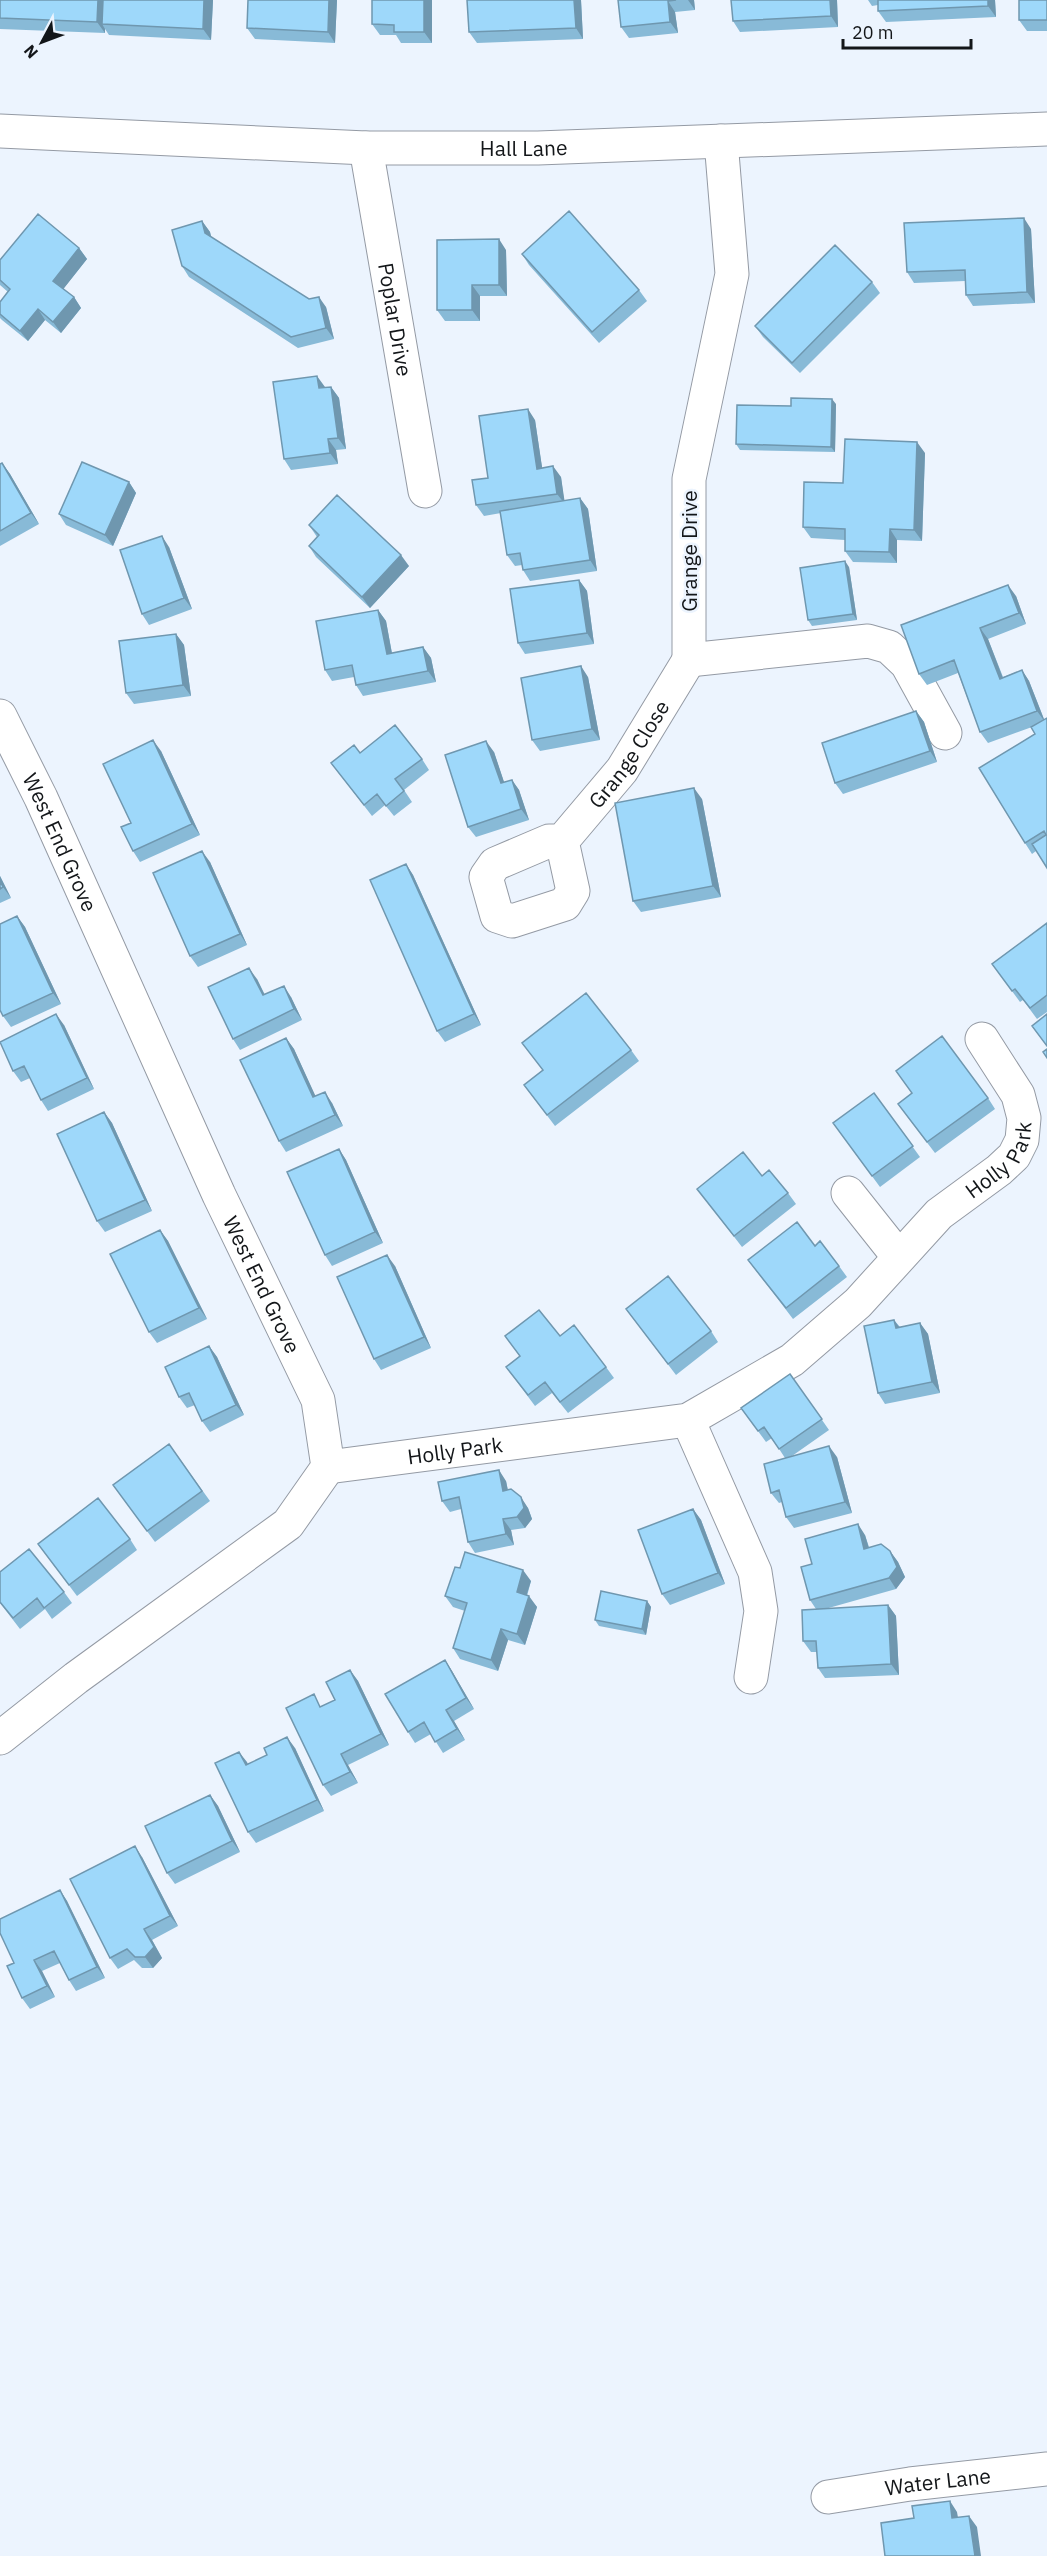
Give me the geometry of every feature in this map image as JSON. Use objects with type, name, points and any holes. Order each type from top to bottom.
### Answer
[{"type":"street","name":"Hall Lane","points":[[0,131],[366,148],[538,148],[1047,129]]},
{"type":"street","name":"Grange Drive","points":[[689,660],[689,479],[732,274],[721,141]]},
{"type":"street","name":"Poplar Drive","points":[[366,148],[425,490]]},
{"type":"street","points":[[689,660],[868,641],[889,647],[907,663],[945,733]]},
{"type":"street","name":"Grange Close","points":[[562,841],[621,770],[689,660]]},
{"type":"street","name":"West End Grove","points":[[0,716],[41,798],[219,1195],[318,1400],[328,1467]]},
{"type":"street","name":"Holly Park","points":[[328,1467],[688,1420],[792,1360],[858,1303],[898,1256],[939,1214],[999,1170],[1014,1156],[1022,1140],[1024,1118],[1018,1095],[982,1039]]},
{"type":"street","points":[[848,1193],[898,1256]]},
{"type":"street","points":[[688,1420],[755,1572],[761,1611],[751,1677]]},
{"type":"street","points":[[0,1738],[76,1678],[288,1524],[328,1467]]},
{"type":"street","name":"Water Lane","points":[[828,2497],[910,2484],[1047,2469]]},
{"type":"building","points":[[0,0],[98,0],[97,22],[0,18]]},
{"type":"building","points":[[103,0],[204,0],[203,29],[102,24]]},
{"type":"building","points":[[248,0],[329,0],[328,32],[247,28]]},
{"type":"building","points":[[372,0],[424,0],[424,32],[394,32],[394,25],[372,24]]},
{"type":"building","points":[[467,0],[574,0],[576,28],[469,32]]},
{"type":"building","points":[[618,0],[676,0],[668,1],[670,22],[621,27]]},
{"type":"building","points":[[731,0],[830,0],[831,16],[733,21]]},
{"type":"building","points":[[878,0],[988,0],[988,6],[878,11]]},
{"type":"building","points":[[1019,0],[1047,0],[1047,20],[1019,20]]},
{"type":"building","points":[[569,211],[639,290],[592,332],[522,254]]},
{"type":"building","points":[[38,214],[79,248],[53,281],[74,297],[53,322],[38,309],[20,331],[0,314],[0,302],[10,289],[0,280],[0,260]]},
{"type":"building","points":[[1024,218],[1027,292],[966,295],[965,270],[907,272],[904,223]]},
{"type":"building","points":[[202,221],[205,233],[309,299],[319,297],[326,328],[291,337],[182,266],[172,230]]},
{"type":"building","points":[[499,239],[499,285],[472,285],[472,310],[437,310],[437,240]]},
{"type":"building","points":[[835,245],[872,282],[792,363],[755,326]]},
{"type":"building","points":[[317,376],[319,388],[331,387],[338,438],[328,439],[330,453],[284,459],[273,382]]},
{"type":"building","points":[[791,398],[832,399],[831,447],[736,444],[737,405],[791,406]]},
{"type":"building","points":[[528,409],[537,469],[553,466],[557,494],[476,505],[472,480],[488,478],[479,416]]},
{"type":"building","points":[[845,439],[917,442],[914,530],[890,529],[889,552],[845,551],[845,529],[803,527],[804,482],[843,483]]},
{"type":"building","points":[[82,462],[129,482],[105,535],[59,514]]},
{"type":"building","points":[[2,463],[31,513],[0,531],[0,464]]},
{"type":"building","points":[[337,495],[401,555],[362,597],[309,546],[319,535],[309,525]]},
{"type":"building","points":[[580,498],[590,560],[523,570],[520,553],[507,555],[500,511]]},
{"type":"building","points":[[162,536],[184,598],[142,614],[120,550]]},
{"type":"building","points":[[845,561],[853,614],[808,620],[800,568]]},
{"type":"building","points":[[579,580],[587,633],[518,643],[510,589]]},
{"type":"building","points":[[1008,585],[1019,613],[980,628],[1000,679],[1022,670],[1037,711],[980,732],[954,660],[919,674],[901,625]]},
{"type":"building","points":[[378,610],[387,654],[423,647],[428,671],[356,685],[352,665],[325,670],[316,621]]},
{"type":"building","points":[[176,634],[183,685],[126,693],[119,641]]},
{"type":"building","points":[[581,666],[592,729],[532,740],[521,678]]},
{"type":"building","points":[[916,711],[930,751],[835,783],[822,743]]},
{"type":"building","points":[[1047,718],[1047,868],[1032,844],[1046,835],[1044,831],[1025,843],[979,768],[1035,734],[1031,727]]},
{"type":"building","points":[[395,725],[422,759],[395,779],[404,791],[386,806],[377,794],[364,805],[331,763],[354,745],[360,753]]},
{"type":"building","points":[[153,740],[192,824],[133,851],[121,827],[131,823],[103,764]]},
{"type":"building","points":[[486,741],[501,783],[512,780],[521,809],[468,827],[445,755]]},
{"type":"building","points":[[694,788],[713,886],[633,901],[615,803]]},
{"type":"building","points":[[202,851],[240,934],[190,956],[153,873]]},
{"type":"building","points":[[406,864],[474,1014],[437,1031],[370,880]]},
{"type":"building","points":[[17,916],[53,993],[3,1016],[0,1010],[0,924]]},
{"type":"building","points":[[1047,923],[1047,995],[1030,1008],[1015,989],[1012,991],[992,964]]},
{"type":"building","points":[[249,968],[263,995],[284,986],[294,1009],[233,1039],[208,987]]},
{"type":"building","points":[[586,993],[631,1050],[547,1115],[524,1085],[543,1070],[522,1043]]},
{"type":"building","points":[[56,1014],[87,1078],[41,1100],[24,1066],[13,1071],[0,1042]]},
{"type":"building","points":[[1047,1014],[1047,1046],[1032,1026]]},
{"type":"building","points":[[942,1036],[988,1098],[927,1142],[898,1104],[912,1093],[896,1071]]},
{"type":"building","points":[[286,1038],[313,1097],[325,1092],[335,1115],[279,1141],[240,1060]]},
{"type":"building","points":[[874,1093],[913,1146],[872,1176],[833,1123]]},
{"type":"building","points":[[104,1112],[145,1200],[97,1221],[57,1134]]},
{"type":"building","points":[[339,1149],[375,1232],[325,1255],[287,1172]]},
{"type":"building","points":[[743,1152],[762,1176],[769,1170],[788,1193],[734,1236],[697,1189]]},
{"type":"building","points":[[797,1222],[815,1246],[820,1241],[839,1266],[786,1308],[748,1260]]},
{"type":"building","points":[[160,1230],[199,1308],[149,1332],[110,1254]]},
{"type":"building","points":[[387,1255],[424,1337],[374,1359],[337,1277]]},
{"type":"building","points":[[668,1276],[711,1331],[668,1364],[626,1309]]},
{"type":"building","points":[[539,1310],[560,1336],[574,1325],[606,1367],[560,1402],[545,1382],[528,1395],[506,1367],[520,1356],[505,1336]]},
{"type":"building","points":[[894,1320],[896,1328],[920,1323],[932,1382],[878,1393],[864,1326]]},
{"type":"building","points":[[209,1346],[236,1405],[202,1421],[189,1393],[179,1397],[165,1367]]},
{"type":"building","points":[[790,1374],[822,1419],[779,1449],[764,1427],[758,1431],[741,1408]]},
{"type":"building","points":[[169,1444],[202,1491],[147,1531],[113,1485]]},
{"type":"building","points":[[829,1446],[845,1502],[786,1517],[779,1490],[771,1493],[764,1464]]},
{"type":"building","points":[[499,1470],[503,1491],[511,1489],[521,1497],[524,1508],[517,1517],[503,1519],[506,1534],[468,1542],[459,1497],[442,1501],[438,1482]]},
{"type":"building","points":[[98,1498],[130,1539],[69,1585],[38,1544]]},
{"type":"building","points":[[693,1509],[718,1573],[662,1594],[638,1530]]},
{"type":"building","points":[[858,1524],[864,1549],[881,1544],[890,1551],[897,1567],[889,1578],[810,1600],[801,1567],[812,1564],[805,1539]]},
{"type":"building","points":[[29,1549],[64,1592],[44,1608],[37,1598],[13,1618],[0,1602],[0,1572]]},
{"type":"building","points":[[465,1552],[523,1570],[517,1592],[529,1596],[517,1634],[501,1629],[491,1660],[453,1648],[467,1603],[445,1596],[455,1567],[460,1568]]},
{"type":"building","points":[[601,1591],[647,1601],[642,1629],[595,1620]]},
{"type":"building","points":[[888,1605],[891,1664],[818,1668],[816,1641],[803,1641],[802,1610]]},
{"type":"building","points":[[445,1660],[466,1698],[446,1710],[457,1729],[435,1742],[424,1722],[408,1732],[385,1694]]},
{"type":"building","points":[[350,1670],[381,1734],[341,1754],[350,1772],[323,1785],[286,1708],[314,1694],[320,1707],[335,1700],[326,1682]]},
{"type":"building","points":[[287,1737],[317,1800],[248,1832],[215,1763],[239,1752],[246,1765],[267,1755],[264,1748]]},
{"type":"building","points":[[210,1795],[232,1841],[167,1873],[145,1826]]},
{"type":"building","points":[[135,1846],[170,1916],[144,1929],[154,1947],[145,1957],[135,1957],[127,1949],[110,1958],[70,1879]]},
{"type":"building","points":[[60,1890],[97,1967],[69,1980],[54,1951],[34,1960],[47,1986],[22,1998],[7,1966],[14,1963],[0,1933],[0,1919]]},
{"type":"building","points":[[950,2501],[952,2518],[969,2516],[975,2556],[885,2556],[881,2523],[914,2518],[912,2506]]}]
